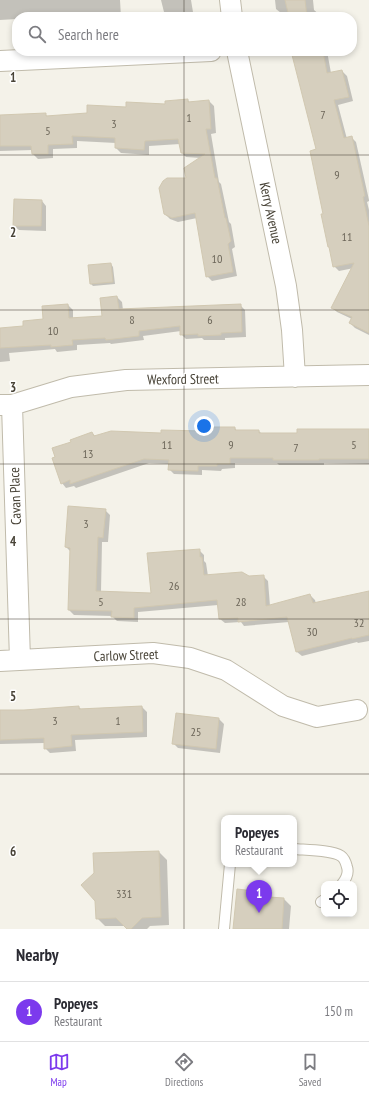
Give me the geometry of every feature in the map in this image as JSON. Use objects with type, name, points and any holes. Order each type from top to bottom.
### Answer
[{"type":"street","points":[[230,0],[231,12]]},
{"type":"street","points":[[0,61],[106,56]]},
{"type":"street","name":"Kerry Avenue","points":[[238,56],[286,286],[292,330],[295,377]]},
{"type":"street","name":"Wexford Street","points":[[6,405],[71,387],[126,380],[369,375]]},
{"type":"street","name":"Cavan Place","points":[[6,405],[20,660]]},
{"type":"street","name":"Carlow Street","points":[[0,661],[153,653],[190,658],[226,670],[283,706],[317,716],[357,710]]},
{"type":"lane","points":[[297,849],[333,852],[341,856],[346,862],[348,869],[347,876],[344,881]]},
{"type":"lane","points":[[224,929],[230,867]]},
{"type":"building","points":[[285,0],[305,0],[306,12],[288,12]]},
{"type":"building","points":[[292,56],[324,56],[327,73],[342,70],[349,97],[334,100],[344,138],[352,136],[365,196],[363,197],[369,226],[369,333],[349,323],[352,317],[331,308],[354,263],[333,267],[321,214],[323,214],[310,151],[316,149]]},
{"type":"building","points":[[188,99],[188,102],[209,100],[211,129],[206,129],[215,178],[217,178],[231,241],[228,244],[233,272],[206,277],[195,213],[172,218],[164,214],[159,188],[163,181],[167,178],[186,178],[184,168],[205,154],[181,153],[178,139],[145,141],[144,150],[115,148],[115,138],[72,136],[73,144],[48,145],[48,154],[32,154],[31,146],[0,146],[0,115],[46,113],[46,116],[87,113],[87,105],[126,107],[126,102],[165,104],[165,101]]},
{"type":"building","points":[[14,199],[42,200],[41,226],[13,226]]},
{"type":"building","points":[[111,263],[113,282],[90,284],[88,265]]},
{"type":"building","points":[[117,296],[119,309],[241,304],[242,332],[221,333],[221,335],[180,335],[180,326],[139,331],[139,336],[106,340],[105,338],[72,340],[73,345],[0,348],[0,328],[23,326],[23,321],[43,319],[42,306],[68,304],[69,318],[102,316],[100,298]]},
{"type":"building","points":[[214,427],[235,427],[235,430],[259,430],[259,433],[297,433],[297,429],[369,429],[369,459],[273,460],[273,458],[230,458],[230,464],[198,466],[198,471],[168,470],[169,460],[144,459],[70,484],[70,480],[61,484],[52,458],[55,457],[52,448],[71,442],[70,440],[92,432],[94,436],[111,431],[161,433],[161,430],[203,431],[213,430]]},
{"type":"building","points":[[68,506],[106,509],[103,538],[98,537],[96,591],[151,593],[147,553],[200,549],[200,557],[202,557],[204,575],[242,572],[249,576],[264,575],[266,606],[310,594],[313,603],[369,591],[369,635],[296,652],[287,617],[238,622],[238,618],[219,619],[217,600],[134,608],[134,618],[111,617],[112,611],[68,610],[70,548],[65,547]]},
{"type":"building","points":[[79,706],[79,709],[142,706],[143,732],[71,735],[72,746],[44,749],[44,738],[0,740],[0,710],[24,710]]},
{"type":"building","points":[[176,713],[219,718],[216,749],[172,744]]},
{"type":"building","points":[[159,851],[161,917],[142,918],[131,929],[127,929],[116,918],[96,919],[95,901],[81,885],[94,873],[93,853]]},
{"type":"building","points":[[237,889],[254,891],[254,896],[284,898],[282,929],[233,929]]},
{"type":"place","name":"Popeyes","points":[[259,913]]}]
